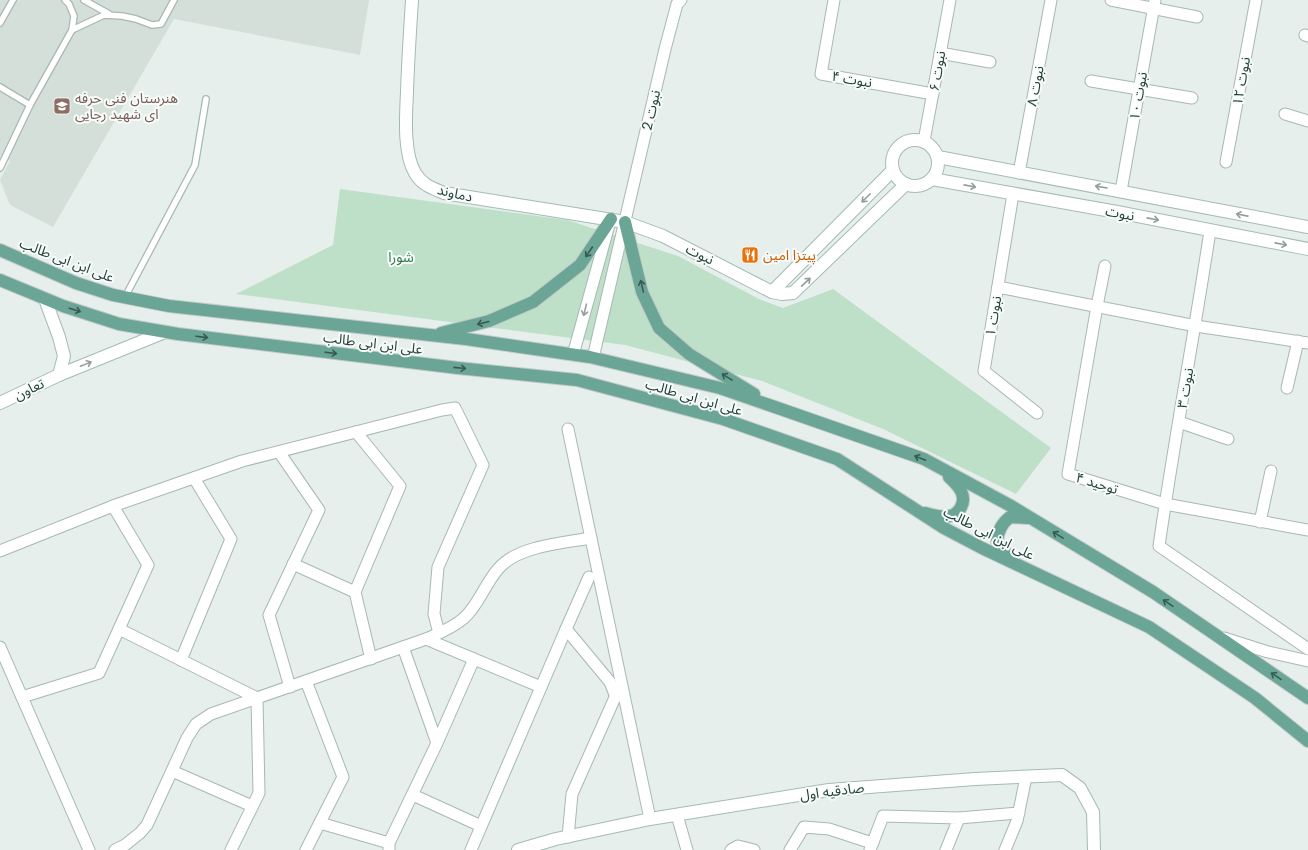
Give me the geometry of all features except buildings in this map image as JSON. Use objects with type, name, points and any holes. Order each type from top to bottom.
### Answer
[{"type":"main road","name":"دماوند","points":[[412,0],[406,128],[410,161],[414,172],[420,180],[427,186],[444,193],[625,222]]},
{"type":"main road","points":[[908,141],[924,141],[933,148],[938,157],[938,167],[932,179],[920,186],[906,184],[897,178],[893,170],[892,161],[894,152],[900,145],[908,141]]},
{"type":"main road","name":"نبوت","points":[[938,157],[1308,227]]},
{"type":"main road","points":[[772,292],[893,170]]},
{"type":"main road","name":"نبوت","points":[[932,179],[1117,212],[1308,249]]},
{"type":"main road","name":"نبوت","points":[[625,222],[663,236],[772,292],[782,294],[793,293],[906,184]]},
{"type":"main road","points":[[1117,212],[1121,191]]},
{"type":"main road","points":[[430,335],[489,322],[533,302],[580,265],[611,219]]},
{"type":"main road","points":[[625,222],[642,292],[659,328],[690,354],[772,406]]},
{"type":"main road","name":"علی ابن ابی طالب","points":[[0,250],[76,283],[125,297],[169,306],[466,339],[593,358],[720,388],[924,459],[1011,506],[1153,592],[1308,698]]},
{"type":"main road","name":"علی ابن ابی طالب","points":[[0,280],[63,306],[119,324],[166,332],[458,368],[577,380],[723,419],[837,459],[944,528],[1015,564],[1149,627],[1255,698],[1308,741]]},
{"type":"main road","points":[[45,299],[59,337],[64,356],[58,375]]},
{"type":"main road","name":"تعاون","points":[[0,403],[58,375],[166,332]]},
{"type":"main road","points":[[917,510],[932,515],[949,517],[957,513],[963,504],[963,495],[959,486],[936,466]]},
{"type":"main road","points":[[1015,564],[1001,548],[997,540],[998,532],[1003,522],[1010,517],[1020,516],[1031,518]]},
{"type":"main road","name":"صادقیه اول","points":[[518,850],[568,837],[650,819],[829,790],[1062,775],[1080,788],[1093,812],[1094,850]]},
{"type":"street","name":"نبوت 2","points":[[593,358],[665,50],[677,4],[682,0]]},
{"type":"street","name":"نبوت ۴","points":[[834,0],[821,74],[933,94]]},
{"type":"street","name":"نبوت ۶","points":[[924,141],[950,0]]},
{"type":"street","name":"نبوت ۸","points":[[1019,173],[1051,0]]},
{"type":"street","points":[[1111,0],[1154,4],[1197,17]]},
{"type":"street","name":"نبوت ۱۲","points":[[1226,162],[1256,0]]},
{"type":"street","name":"نبوت ۱۰","points":[[1121,191],[1154,4]]},
{"type":"street","points":[[940,53],[990,62]]},
{"type":"street","points":[[1091,81],[1192,98]]},
{"type":"street","points":[[1285,114],[1308,121]]},
{"type":"street","name":"نبوت ۱","points":[[1013,194],[984,371],[1037,413]]},
{"type":"street","points":[[573,355],[587,300],[611,219]]},
{"type":"street","name":"نبوت ۳","points":[[1210,231],[1196,326],[1159,546],[1308,649]]},
{"type":"street","name":"توحید ۴","points":[[1105,266],[1068,474],[1165,504],[1308,530]]},
{"type":"street","points":[[998,287],[1196,326],[1303,342],[1287,388]]},
{"type":"street","points":[[0,551],[113,506],[242,461],[455,408],[483,465],[438,568],[434,614],[439,633]]},
{"type":"street","points":[[1179,422],[1228,439]]},
{"type":"street","points":[[568,429],[650,819]]},
{"type":"street","points":[[356,432],[400,486],[355,592],[371,659]]},
{"type":"street","points":[[279,452],[319,510],[269,615],[290,687]]},
{"type":"street","points":[[1260,522],[1271,471]]},
{"type":"street","points":[[181,660],[232,539],[194,478]]},
{"type":"street","points":[[22,697],[99,673],[148,565],[113,506]]},
{"type":"street","points":[[115,850],[125,845],[140,833],[147,825],[187,738],[196,724],[211,714],[371,659],[426,639],[452,627],[465,618],[499,567],[508,561],[521,553],[538,548],[591,538]]},
{"type":"street","points":[[293,564],[355,592]]},
{"type":"street","points":[[471,850],[589,577]]},
{"type":"street","points":[[119,628],[257,698]]},
{"type":"street","points":[[566,629],[610,682],[616,697]]},
{"type":"street","points":[[1218,637],[1268,652],[1308,661]]},
{"type":"street","points":[[426,639],[541,686]]},
{"type":"street","points":[[0,647],[89,850]]},
{"type":"street","points":[[404,647],[437,744]]},
{"type":"street","points":[[320,823],[389,847],[437,744],[474,659]]},
{"type":"street","points":[[306,681],[343,777],[306,850]]},
{"type":"street","points":[[568,837],[572,794],[621,684]]},
{"type":"street","points":[[231,850],[258,793],[257,698]]},
{"type":"street","points":[[172,771],[252,806]]},
{"type":"street","points":[[1005,850],[1017,821],[1026,777]]},
{"type":"street","points":[[413,795],[481,826]]},
{"type":"street","points":[[790,850],[804,827],[829,829],[871,847],[883,816],[959,818],[1019,813]]},
{"type":"street","points":[[677,815],[687,850]]},
{"type":"street","points":[[946,850],[959,818]]},
{"type":"street","points":[[731,850],[738,846],[754,850]]},
{"type":"lane","points":[[0,23],[13,0]]},
{"type":"lane","points":[[0,168],[30,105],[72,30],[74,16],[66,0]]},
{"type":"lane","points":[[85,0],[111,15]]},
{"type":"lane","points":[[72,30],[104,15],[136,19],[152,25],[161,24],[174,0]]},
{"type":"lane","points":[[0,87],[30,105]]},
{"type":"lane","points":[[125,297],[194,165],[206,99]]},
{"type":"shaded area","name":"هنرستان فنی حرفه ای شهید رجایی","points":[[0,0],[369,0],[360,55],[174,19],[53,227],[10,205],[0,180],[10,161],[0,156]]},
{"type":"green space","name":"شورا","points":[[340,189],[567,220],[678,256],[759,299],[783,308],[833,289],[1051,448],[1016,494],[883,429],[762,381],[625,345],[236,294],[333,245]]},
{"type":"place","name":"هنرستان فنی حرفه ای شهید رجایی","points":[[62,106]]},
{"type":"place","name":"پیتزا امین","points":[[750,255]]}]
